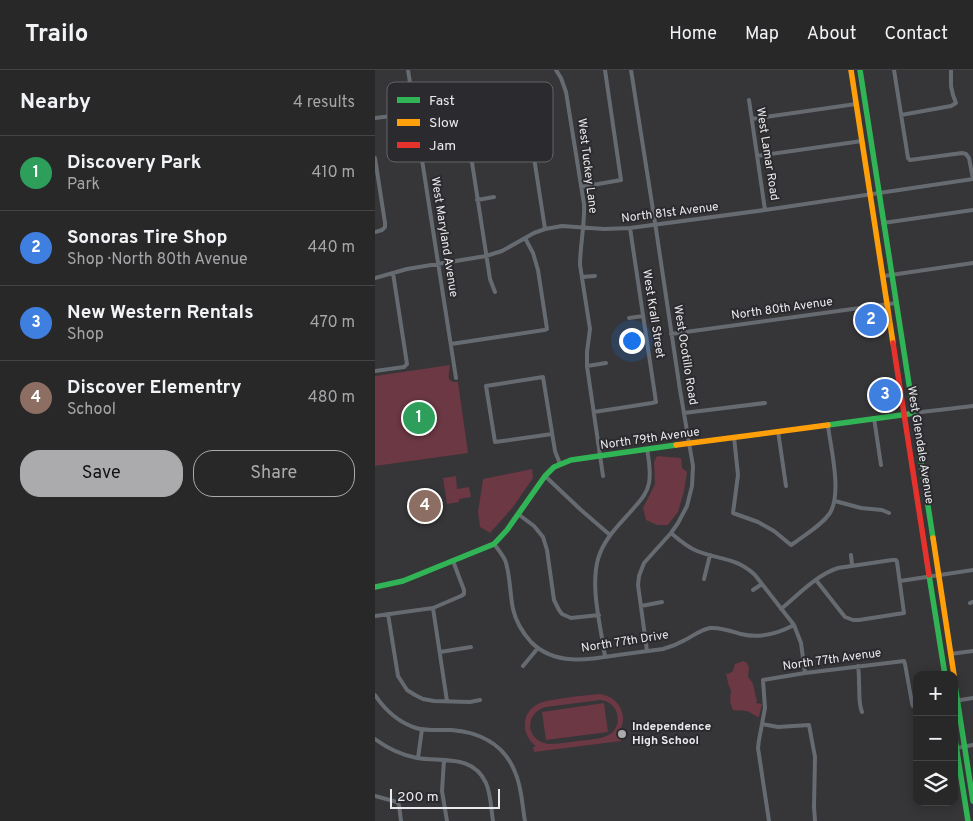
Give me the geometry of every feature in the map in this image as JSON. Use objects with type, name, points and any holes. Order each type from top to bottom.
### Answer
[{"type":"main road","name":"West Glendale Avenue","points":[[851,70],[944,671]]},
{"type":"main road","name":"West Glendale Avenue","points":[[858,70],[862,84],[953,671]]},
{"type":"main road","name":"North 79th Avenue","points":[[375,587],[403,580],[494,544],[507,530],[545,476],[554,467],[571,460],[913,413]]},
{"type":"main road","points":[[958,711],[973,801]]},
{"type":"main road","points":[[958,755],[968,821]]},
{"type":"street","name":"West Tuckey Lane","points":[[556,70],[566,92],[581,187],[584,213],[580,255],[589,329],[587,366],[603,476]]},
{"type":"street","points":[[581,187],[621,180],[605,70]]},
{"type":"street","name":"West Ocotillo Road","points":[[631,70],[693,466],[692,486],[687,506],[671,533]]},
{"type":"street","points":[[894,70],[908,158],[910,160],[966,154],[969,158],[973,179]]},
{"type":"street","points":[[901,115],[951,106],[956,103],[951,86],[951,70]]},
{"type":"street","name":"West Lamar Road","points":[[749,100],[765,210]]},
{"type":"street","points":[[752,119],[857,104]]},
{"type":"street","points":[[757,156],[862,141]]},
{"type":"street","points":[[375,158],[385,223],[385,227],[375,232]]},
{"type":"street","name":"West Maryland Avenue","points":[[422,162],[456,378]]},
{"type":"street","points":[[472,162],[490,280],[495,292]]},
{"type":"street","points":[[535,162],[545,229]]},
{"type":"street","name":"North 81st Avenue","points":[[375,278],[407,269],[486,256],[502,251],[545,229],[562,226],[612,230],[630,228],[879,194],[973,179]]},
{"type":"street","points":[[477,200],[494,197]]},
{"type":"street","points":[[883,224],[973,210]]},
{"type":"street","name":"West Krall Street","points":[[594,412],[656,402],[630,228]]},
{"type":"street","points":[[451,344],[547,328],[539,270],[525,238]]},
{"type":"street","points":[[883,276],[973,262]]},
{"type":"street","points":[[375,371],[404,367],[407,364],[393,273]]},
{"type":"street","points":[[582,277],[595,276]]},
{"type":"street","name":"North 80th Avenue","points":[[671,334],[896,303]]},
{"type":"street","points":[[629,318],[643,316]]},
{"type":"street","points":[[587,366],[606,363]]},
{"type":"street","points":[[552,434],[495,442],[486,386],[543,377],[552,434],[555,455],[560,464]]},
{"type":"street","points":[[684,413],[765,403]]},
{"type":"street","name":"North 79th Avenue","points":[[913,413],[973,406]]},
{"type":"street","points":[[874,418],[881,465]]},
{"type":"street","points":[[734,437],[738,475],[733,513],[774,531],[788,544],[791,544],[826,518],[835,501],[836,487],[828,426]]},
{"type":"street","points":[[778,431],[786,486]]},
{"type":"street","points":[[605,657],[595,584],[597,567],[601,552],[610,535],[647,490],[650,474],[647,449]]},
{"type":"street","points":[[545,476],[610,535]]},
{"type":"street","points":[[835,501],[889,513]]},
{"type":"street","points":[[518,514],[534,526],[543,537],[547,550],[554,600],[562,614],[571,618],[599,615]]},
{"type":"street","points":[[647,651],[638,585],[641,569],[649,556],[671,533],[687,546],[743,565],[755,575],[798,634],[805,673]]},
{"type":"street","points":[[494,544],[503,555],[506,564],[516,620],[519,627],[537,648],[523,666]]},
{"type":"street","points":[[704,579],[710,555]]},
{"type":"street","points":[[851,555],[852,565]]},
{"type":"street","points":[[781,609],[816,580],[831,570],[852,565],[896,560],[904,613],[853,620],[845,617],[816,580]]},
{"type":"street","points":[[375,616],[433,608],[464,594],[453,561]]},
{"type":"street","points":[[900,581],[973,570]]},
{"type":"street","points":[[753,590],[762,584]]},
{"type":"street","points":[[641,606],[662,602]]},
{"type":"street","points":[[433,608],[447,701]]},
{"type":"street","points":[[388,614],[398,676],[407,690],[423,699],[470,702],[480,700]]},
{"type":"street","points":[[843,622],[845,617]]},
{"type":"street","name":"North 77th Drive","points":[[537,648],[549,654],[567,659],[583,660],[674,646],[701,631],[717,628],[765,636],[783,631],[793,625]]},
{"type":"street","points":[[690,638],[694,642]]},
{"type":"street","points":[[440,652],[471,647]]},
{"type":"street","points":[[951,654],[973,651]]},
{"type":"street","name":"North 77th Avenue","points":[[762,724],[765,702],[763,680],[903,661],[913,698]]},
{"type":"street","points":[[858,666],[859,698],[862,712]]},
{"type":"street","points":[[375,694],[384,708],[409,725],[422,729],[470,733],[490,741],[498,747],[509,760],[516,773],[525,821]]},
{"type":"street","points":[[958,701],[973,698]]},
{"type":"street","points":[[769,821],[758,748],[762,724],[778,727],[809,724],[815,763],[815,821]]},
{"type":"street","points":[[418,758],[422,729]]},
{"type":"street","points":[[375,739],[393,750],[418,758],[463,762],[470,765],[481,774],[486,782],[493,821]]},
{"type":"street","points":[[958,748],[973,745]]},
{"type":"street","points":[[444,760],[442,791],[447,821]]},
{"type":"street","points":[[375,796],[397,802],[401,821]]},
{"type":"shaded area","points":[[450,365],[449,379],[458,382],[468,453],[375,466],[375,376]]},
{"type":"shaded area","points":[[657,456],[681,458],[682,468],[687,472],[678,512],[668,525],[657,525],[646,520],[643,508],[655,484],[654,462]]},
{"type":"shaded area","points":[[532,469],[533,478],[513,507],[490,533],[480,527],[478,512],[483,479]]},
{"type":"shaded area","points":[[456,476],[457,489],[469,487],[471,497],[447,504],[443,478]]},
{"type":"shaded area","points":[[743,661],[747,663],[749,668],[748,677],[753,685],[756,703],[762,704],[759,717],[747,711],[733,710],[730,702],[731,691],[726,673],[728,674],[733,671],[735,664]]},
{"type":"shaded area","points":[[600,694],[613,699],[621,710],[623,722],[617,735],[621,735],[621,741],[534,752],[533,747],[536,746],[527,736],[525,729],[526,716],[531,709],[538,704],[550,700]],"holes":[[[600,700],[608,702],[613,706],[618,717],[617,724],[609,735],[601,738],[548,744],[540,742],[531,732],[531,720],[539,710],[546,707]]]},
{"type":"shaded area","points":[[604,703],[608,732],[546,740],[542,712]]},
{"type":"traffic: fast","points":[[860,70],[933,538]]},
{"type":"traffic: fast","points":[[828,425],[909,414]]},
{"type":"traffic: fast","points":[[375,587],[403,581],[494,544],[507,530],[545,476],[554,467],[571,460],[676,445]]},
{"type":"traffic: fast","points":[[929,575],[944,671]]},
{"type":"traffic: fast","points":[[958,705],[973,801]]},
{"type":"traffic: fast","points":[[958,758],[968,821]]},
{"type":"traffic: slow","points":[[851,70],[893,343]]},
{"type":"traffic: slow","points":[[676,445],[828,425]]},
{"type":"traffic: slow","points":[[933,538],[953,671]]},
{"type":"traffic: jam","points":[[893,343],[929,575]]},
{"type":"place","name":"Sonoras Tire Shop","points":[[871,320]]},
{"type":"place","name":"New Western Rentals","points":[[885,395]]},
{"type":"place","name":"Discovery Park","points":[[419,418]]},
{"type":"place","name":"Discover Elementry","points":[[425,506]]},
{"type":"place","name":"Independence High School","points":[[622,734]]}]
